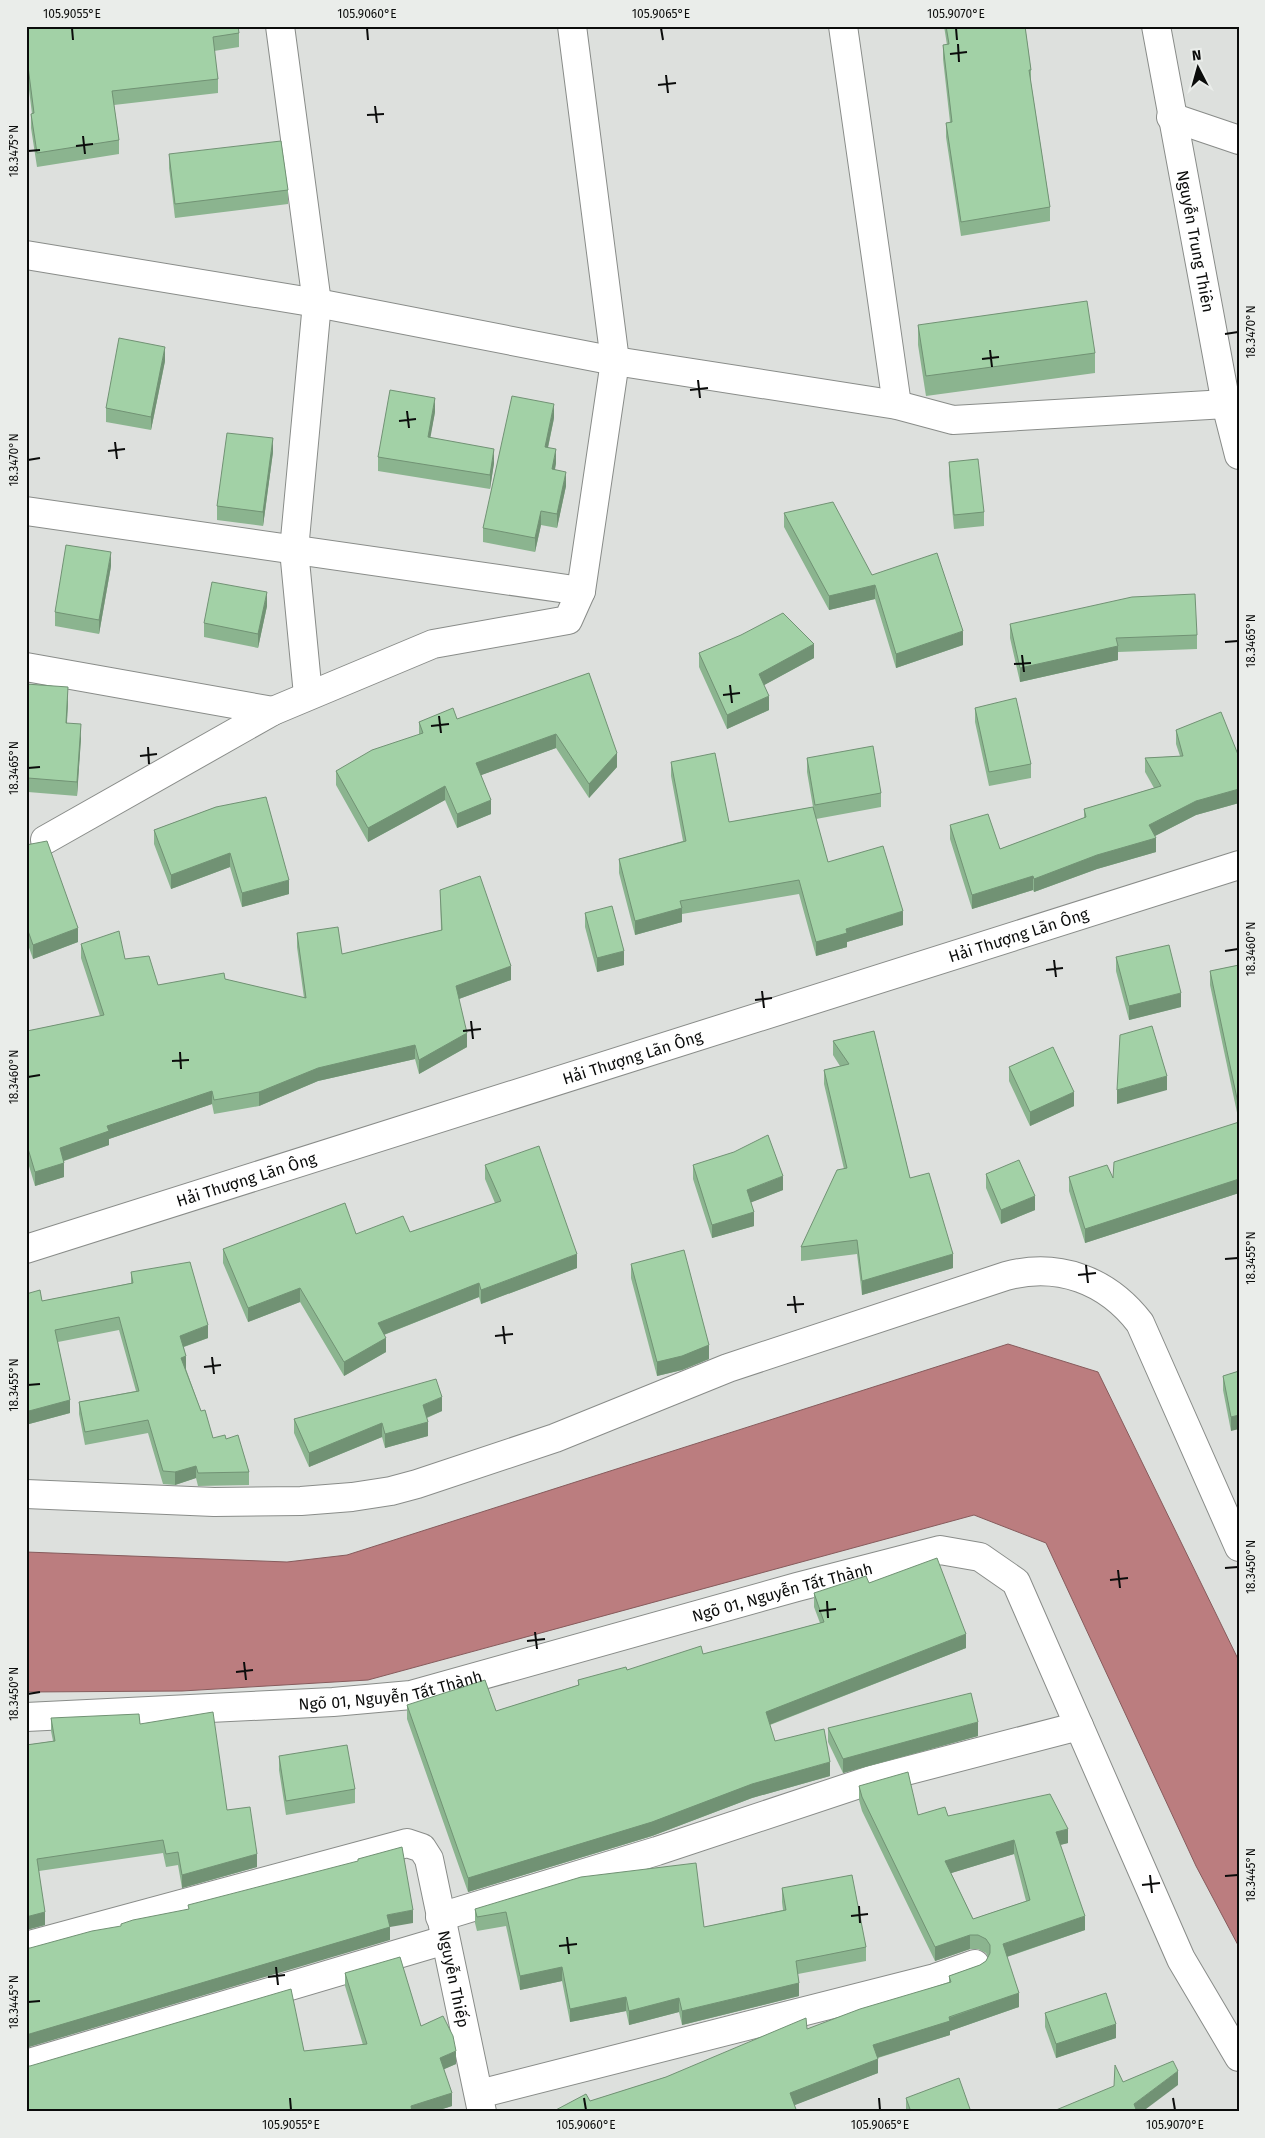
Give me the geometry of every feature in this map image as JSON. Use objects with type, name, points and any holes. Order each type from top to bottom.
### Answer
[{"type":"street","points":[[280,26],[317,303],[294,550],[308,695]]},
{"type":"street","points":[[45,840],[273,711],[308,695],[433,644],[568,620],[581,591],[616,361],[572,26]]},
{"type":"street","points":[[843,26],[896,405]]},
{"type":"street","name":"Nguyễn Trung Thiên","points":[[1156,26],[1171,117],[1233,404],[1239,455]]},
{"type":"street","points":[[1171,117],[1239,140]]},
{"type":"street","points":[[26,255],[317,303],[616,361],[896,405],[953,420],[1233,404]]},
{"type":"street","points":[[26,511],[581,591]]},
{"type":"street","points":[[26,667],[273,711]]},
{"type":"street","name":"Hải Thượng Lãn Ông","points":[[26,1249],[1239,865]]},
{"type":"street","points":[[26,1494],[214,1502],[301,1501],[352,1497],[391,1491],[555,1438],[728,1368],[1006,1276],[1026,1270],[1039,1270],[1063,1272],[1084,1279],[1118,1299],[1140,1323],[1239,1547]]},
{"type":"street","name":"Ngõ 01, Nguyễn Tất Thành","points":[[26,1717],[333,1702],[411,1695],[797,1587],[940,1550],[980,1556],[1016,1582],[1181,1959],[1239,2057]]},
{"type":"street","points":[[26,2064],[443,1929],[657,1851],[871,1780],[1079,1726]]},
{"type":"street","name":"Nguyễn Thiếp","points":[[26,1946],[407,1843],[422,1848],[430,1859],[480,2103]]},
{"type":"street","points":[[480,2103],[935,1978],[975,1964]]},
{"type":"shaded area","points":[[1008,1344],[1098,1372],[1239,1661],[1239,1947],[1196,1866],[1046,1543],[974,1515],[368,1680],[182,1691],[26,1692],[26,1552],[287,1562],[347,1555]]},
{"type":"building","points":[[26,26],[238,26],[239,33],[213,37],[218,79],[112,91],[119,140],[37,153],[31,114],[34,113],[26,51]]},
{"type":"building","points":[[946,26],[1025,26],[1031,70],[1029,70],[1050,207],[961,222],[946,123],[952,122],[943,45],[949,44]]},
{"type":"building","points":[[281,141],[288,190],[175,204],[169,154]]},
{"type":"building","points":[[1087,301],[1095,353],[926,376],[918,325]]},
{"type":"building","points":[[119,338],[165,347],[151,417],[106,408]]},
{"type":"building","points":[[390,390],[435,398],[428,437],[494,449],[490,475],[378,457]]},
{"type":"building","points":[[512,396],[554,404],[545,447],[556,449],[552,469],[566,472],[557,514],[541,511],[535,538],[483,528]]},
{"type":"building","points":[[227,433],[273,438],[263,512],[217,506]]},
{"type":"building","points":[[978,459],[984,512],[954,515],[949,462]]},
{"type":"building","points":[[833,502],[872,575],[937,553],[963,631],[896,654],[875,585],[829,596],[784,513]]},
{"type":"building","points":[[66,545],[111,552],[99,620],[55,612]]},
{"type":"building","points":[[212,582],[267,592],[258,634],[204,623]]},
{"type":"building","points":[[1195,594],[1197,635],[1116,638],[1118,646],[1020,668],[1010,624],[1132,597]]},
{"type":"building","points":[[783,613],[814,644],[759,674],[769,696],[727,715],[699,653],[741,635]]},
{"type":"building","points":[[589,673],[617,753],[589,784],[556,734],[476,763],[491,800],[457,814],[445,786],[368,828],[336,771],[372,750],[423,733],[419,722],[453,708],[457,719]]},
{"type":"building","points":[[26,684],[68,687],[66,723],[81,724],[77,782],[28,778],[26,799]]},
{"type":"building","points":[[1016,698],[1031,764],[989,772],[975,708]]},
{"type":"building","points":[[1221,712],[1239,757],[1239,789],[1196,801],[1149,825],[1156,838],[1097,855],[1034,879],[1033,876],[972,895],[950,825],[988,814],[1000,849],[1086,817],[1084,809],[1161,786],[1145,758],[1183,756],[1176,730]]},
{"type":"building","points":[[873,746],[881,793],[815,805],[807,758]]},
{"type":"building","points":[[715,753],[729,822],[813,807],[828,862],[883,846],[903,911],[846,929],[847,933],[816,942],[799,880],[680,901],[682,908],[635,921],[619,859],[686,841],[671,762]]},
{"type":"building","points":[[266,797],[289,880],[242,893],[230,853],[171,875],[154,830],[216,807]]},
{"type":"building","points":[[47,841],[78,928],[33,945],[26,925],[26,845]]},
{"type":"building","points":[[480,876],[511,966],[456,986],[467,1033],[419,1060],[415,1045],[318,1068],[259,1092],[214,1100],[212,1091],[107,1126],[109,1131],[60,1148],[64,1163],[35,1172],[26,1142],[26,1024],[27,1031],[104,1015],[81,944],[119,931],[125,959],[149,956],[158,985],[224,973],[225,979],[306,998],[297,933],[338,927],[342,954],[442,930],[440,890]]},
{"type":"building","points":[[612,906],[624,951],[597,958],[585,913]]},
{"type":"building","points":[[1169,945],[1181,993],[1129,1006],[1116,957]]},
{"type":"building","points":[[1239,965],[1239,1108],[1210,971]]},
{"type":"building","points":[[1152,1026],[1167,1076],[1117,1090],[1120,1035]]},
{"type":"building","points":[[874,1031],[910,1178],[929,1173],[953,1254],[862,1281],[857,1240],[801,1247],[837,1170],[847,1168],[824,1070],[849,1064],[833,1041]]},
{"type":"building","points":[[1053,1047],[1074,1092],[1030,1112],[1009,1067]]},
{"type":"building","points":[[1239,1122],[1239,1179],[1085,1229],[1069,1177],[1107,1165],[1113,1178],[1114,1162]]},
{"type":"building","points":[[768,1135],[783,1176],[747,1190],[754,1212],[712,1225],[693,1165],[734,1152]]},
{"type":"building","points":[[539,1146],[577,1254],[481,1290],[479,1283],[378,1323],[386,1338],[344,1362],[300,1288],[248,1308],[223,1249],[345,1203],[356,1234],[403,1216],[410,1232],[501,1201],[485,1165]]},
{"type":"building","points":[[1019,1160],[1035,1196],[1001,1210],[986,1174]]},
{"type":"building","points":[[684,1250],[709,1345],[682,1356],[657,1362],[631,1264]]},
{"type":"building","points":[[190,1262],[208,1325],[180,1336],[186,1356],[181,1358],[201,1411],[205,1410],[213,1438],[225,1435],[226,1439],[238,1435],[249,1472],[198,1473],[196,1466],[175,1472],[163,1471],[148,1420],[85,1432],[79,1402],[139,1391],[119,1317],[55,1330],[70,1400],[29,1411],[28,1409],[26,1410],[26,1294],[40,1290],[42,1301],[133,1283],[131,1272]]},
{"type":"building","points":[[1239,1371],[1239,1415],[1231,1417],[1223,1376]]},
{"type":"building","points":[[436,1379],[442,1397],[423,1405],[428,1422],[385,1434],[382,1423],[309,1453],[294,1419]]},
{"type":"building","points":[[937,1558],[966,1634],[766,1712],[775,1741],[824,1729],[830,1762],[752,1784],[652,1822],[468,1878],[407,1705],[485,1680],[496,1711],[579,1685],[578,1680],[626,1667],[627,1670],[701,1646],[703,1654],[824,1622],[814,1593],[866,1576],[869,1583]]},
{"type":"building","points":[[971,1693],[978,1722],[843,1759],[828,1728]]},
{"type":"building","points":[[213,1712],[227,1810],[250,1807],[257,1854],[182,1875],[178,1852],[166,1854],[163,1840],[37,1859],[45,1912],[26,1917],[26,1745],[55,1741],[51,1718],[139,1714],[140,1724]]},
{"type":"building","points":[[347,1745],[355,1789],[286,1801],[279,1756]]},
{"type":"building","points":[[908,1772],[918,1815],[945,1807],[948,1816],[1050,1794],[1068,1829],[1056,1832],[1085,1916],[1003,1944],[1019,1993],[949,2017],[950,2021],[873,2045],[878,2059],[790,2093],[797,2112],[552,2112],[586,2094],[590,2101],[666,2077],[806,2018],[807,2029],[860,2009],[951,1982],[949,1976],[986,1961],[990,1953],[990,1945],[986,1939],[978,1935],[970,1935],[935,1947],[862,1797],[859,1786]],"holes":[[[1014,1840],[1030,1900],[973,1919],[945,1861]]]},
{"type":"building","points":[[402,1847],[413,1910],[387,1915],[390,1927],[26,2035],[26,1948],[92,1931],[121,1926],[121,1924],[133,1920],[189,1909],[188,1905],[358,1861],[358,1859]]},
{"type":"building","points":[[696,1863],[704,1927],[786,1910],[782,1888],[852,1875],[866,1947],[796,1961],[799,1983],[682,2011],[679,1998],[629,2011],[626,1997],[570,2009],[562,1967],[520,1976],[506,1912],[477,1917],[475,1909],[581,1877]]},
{"type":"building","points":[[400,1957],[421,2026],[443,2016],[453,2036],[456,2051],[440,2058],[452,2093],[411,2106],[412,2112],[26,2112],[26,2066],[291,1989],[304,2051],[367,2044],[345,1973]]},
{"type":"building","points":[[1106,1993],[1116,2024],[1056,2044],[1045,2013]]},
{"type":"building","points":[[1173,2061],[1178,2071],[1134,2104],[1137,2112],[1057,2112],[1056,2110],[1114,2086],[1115,2065],[1123,2082]]},
{"type":"building","points":[[959,2078],[971,2112],[911,2112],[906,2098]]}]
